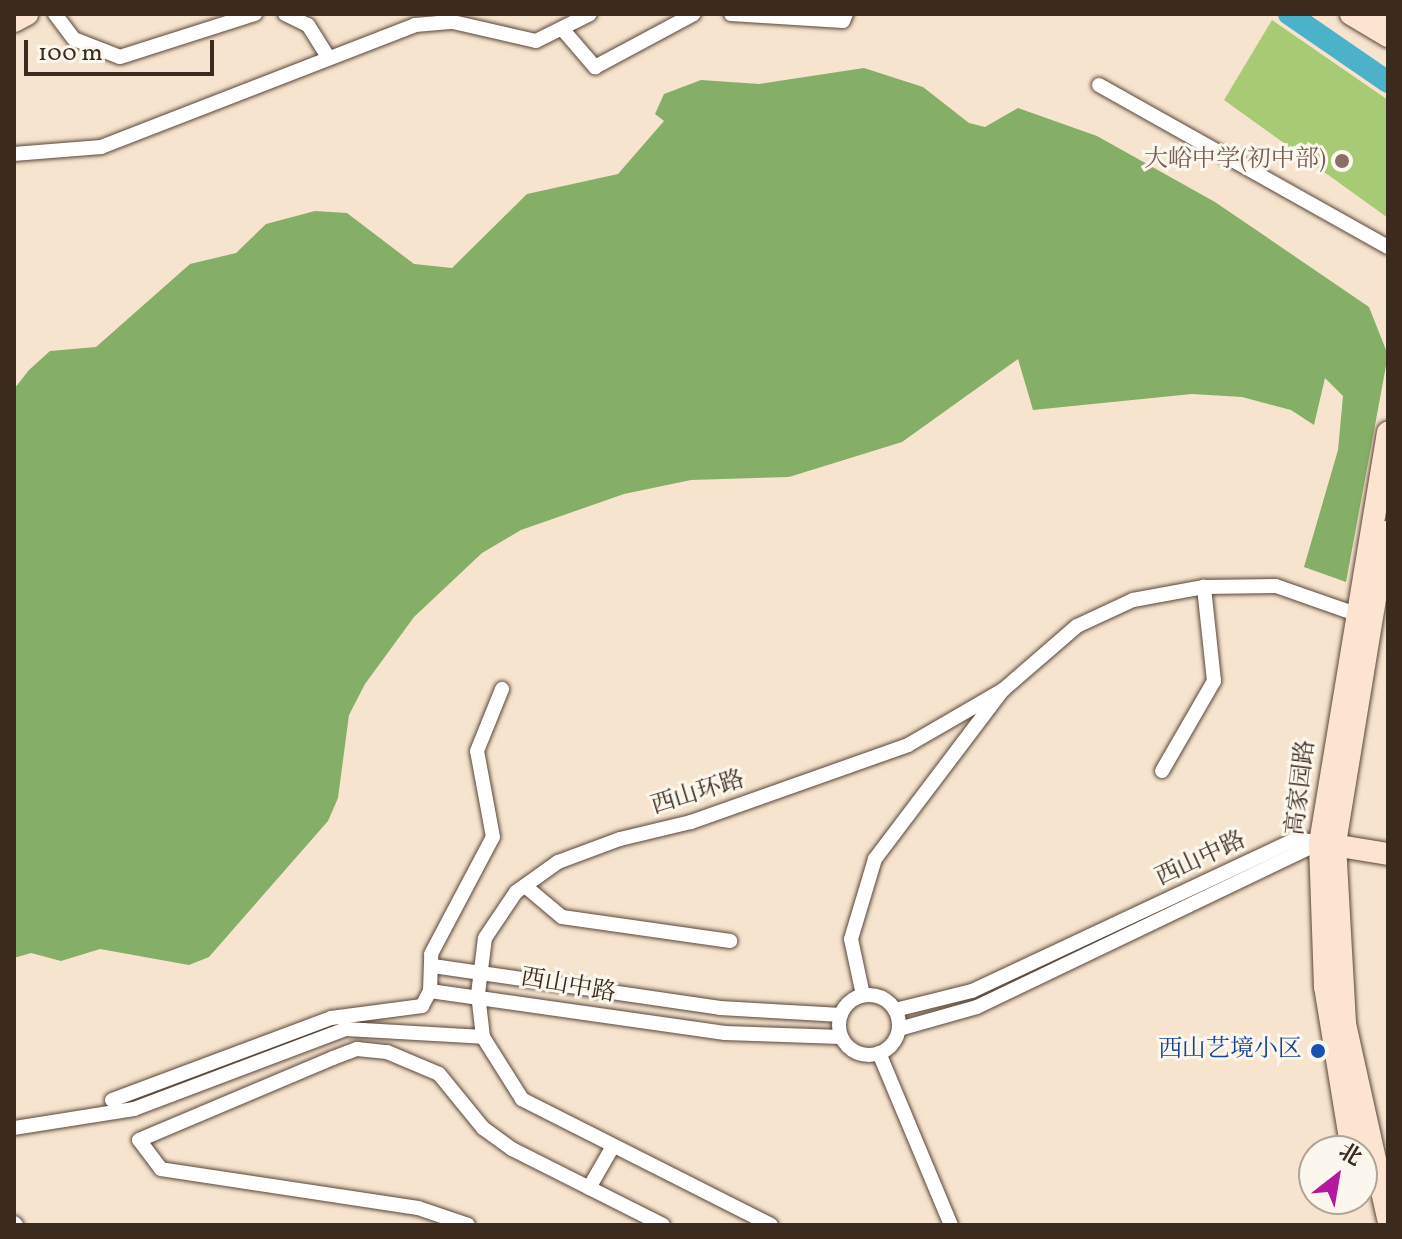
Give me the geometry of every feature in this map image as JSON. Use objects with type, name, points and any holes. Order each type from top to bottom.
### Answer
[{"type":"main road","points":[[14,21],[27,14]]},
{"type":"main road","points":[[1351,14],[1388,36]]},
{"type":"main road","name":"高家园路","points":[[1372,618],[1388,433]]},
{"type":"main road","name":"高家园路","points":[[1349,1135],[1325,987],[1328,843],[1388,519]]},
{"type":"main road","points":[[1328,843],[1388,854]]},
{"type":"main road","name":"高家园路","points":[[1328,843],[1345,1024],[1388,1218]]},
{"type":"street","points":[[55,14],[74,39],[120,57],[255,14]]},
{"type":"street","points":[[285,14],[308,25],[327,56]]},
{"type":"street","points":[[14,154],[101,147],[327,56],[440,23],[536,41],[564,31],[590,14]]},
{"type":"street","points":[[564,31],[595,67],[694,14]]},
{"type":"street","points":[[731,14],[843,21],[846,14]]},
{"type":"street","points":[[1099,85],[1388,247]]},
{"type":"street","name":"西山环路","points":[[771,1225],[755,1222],[522,1099],[483,1037],[478,994],[485,938],[525,886],[558,862],[620,839],[691,822],[908,745],[1003,690],[1077,626],[1133,600],[1204,587],[1276,586],[1372,618]]},
{"type":"street","points":[[1162,771],[1214,681],[1204,587]]},
{"type":"street","points":[[112,1100],[331,1018],[411,1011],[430,991],[431,954],[493,837],[477,751],[502,689]]},
{"type":"street","points":[[863,995],[851,939],[875,859],[1003,690]]},
{"type":"street","name":"西山中路","points":[[895,1010],[972,991],[1296,839],[1328,843]]},
{"type":"street","name":"西山中路","points":[[899,1029],[977,1007],[1328,843]]},
{"type":"street","points":[[525,886],[562,917],[730,941]]},
{"type":"street","name":"西山中路","points":[[433,966],[720,1008],[841,1015]]},
{"type":"street","name":"西山中路","points":[[430,991],[478,994],[725,1033],[841,1037]]},
{"type":"street","points":[[863,995],[880,996],[895,1010],[899,1029],[879,1053],[861,1054],[841,1037],[841,1015],[863,995]]},
{"type":"street","points":[[14,1128],[134,1109],[346,1029],[483,1037]]},
{"type":"street","points":[[468,1225],[418,1208],[161,1169],[139,1140],[345,1054],[387,1052],[439,1074],[483,1128],[589,1188],[663,1225]]},
{"type":"street","points":[[879,1053],[951,1225]]},
{"type":"street","points":[[589,1188],[612,1148]]},
{"type":"green space","points":[[1272,20],[1388,100],[1388,218],[1224,100]]},
{"type":"green space","points":[[864,68],[923,87],[969,123],[985,127],[1018,108],[1097,136],[1215,202],[1369,307],[1388,355],[1346,582],[1304,567],[1338,450],[1343,396],[1325,378],[1314,425],[1291,410],[1242,397],[1192,394],[1033,410],[1018,359],[902,442],[789,477],[691,480],[624,494],[521,530],[482,553],[414,617],[365,684],[349,715],[338,798],[328,821],[209,957],[189,965],[100,949],[61,961],[31,953],[14,958],[14,389],[29,370],[50,351],[96,347],[190,264],[236,253],[266,224],[315,211],[347,213],[414,264],[452,268],[527,194],[618,174],[664,121],[655,114],[664,94],[701,80],[759,84]]},
{"type":"waterway","points":[[1289,14],[1388,82]]},
{"type":"place","name":"大峪中学(初中部)","points":[[1342,161]]},
{"type":"place","name":"西山艺境小区","points":[[1318,1051]]}]
